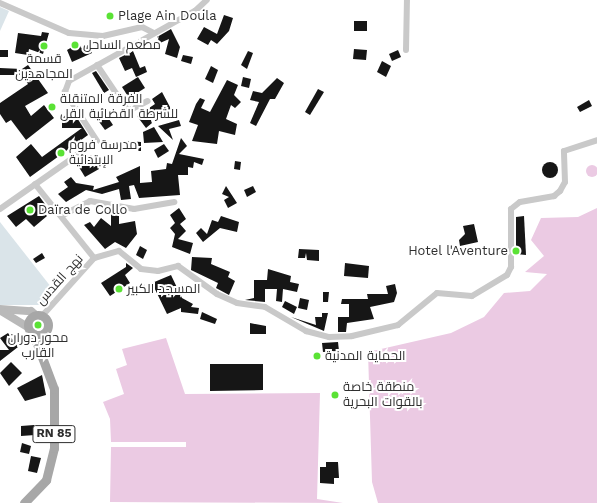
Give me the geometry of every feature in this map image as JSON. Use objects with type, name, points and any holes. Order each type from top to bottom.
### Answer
[{"type":"main road","points":[[0,310],[31,311],[48,323],[47,330],[39,335],[0,310]]},
{"type":"main road","points":[[31,330],[31,319],[39,316]]},
{"type":"main road","name":"RN 85","points":[[24,503],[42,487],[52,466],[54,389],[44,356],[31,330]]},
{"type":"main road","name":"RN 85","points":[[44,356],[47,330]]},
{"type":"street","points":[[0,209],[96,141],[65,89],[69,81],[195,11],[207,0]]},
{"type":"street","points":[[406,50],[407,0]]},
{"type":"street","points":[[0,3],[69,34],[103,36],[142,27],[154,33]]},
{"type":"street","points":[[97,65],[128,111],[148,101]]},
{"type":"street","points":[[35,184],[94,258],[119,251],[141,269],[158,271],[178,266],[217,294],[238,303],[265,307],[306,331],[329,337],[352,336],[398,325],[437,293],[472,296],[507,275],[511,267],[511,209],[520,202],[554,196],[560,191],[565,182],[564,151],[597,140]]},
{"type":"street","points":[[62,216],[90,201],[134,209],[174,202]]},
{"type":"street","name":"نهج القدس","points":[[39,316],[94,258]]},
{"type":"shaded area","points":[[0,7],[9,11],[0,31]]},
{"type":"shaded area","points":[[594,165],[597,166],[597,176],[590,177],[587,176],[586,169],[587,166]]},
{"type":"shaded area","points":[[597,208],[597,503],[378,503],[372,482],[368,352],[451,333],[484,317],[504,293],[530,291],[547,274],[525,272],[544,256],[531,240],[541,218],[578,217]]},
{"type":"shaded area","points":[[0,222],[55,292],[43,305],[0,305]]},
{"type":"shaded area","points":[[166,338],[185,394],[320,393],[317,499],[343,503],[110,502],[111,447],[186,447],[186,442],[111,442],[110,419],[103,402],[124,394],[116,369],[127,365],[122,349]]},
{"type":"building","points":[[204,9],[208,11],[203,21],[197,18]]},
{"type":"building","points":[[224,15],[233,18],[229,31],[217,44],[211,40],[208,45],[197,39],[204,27],[217,34]]},
{"type":"building","points":[[354,21],[367,21],[367,31],[354,31]]},
{"type":"building","points":[[171,29],[180,47],[177,58],[165,54],[169,39],[160,43],[157,37]]},
{"type":"building","points":[[42,32],[49,33],[43,54],[29,49],[28,55],[15,53],[18,33],[41,36]]},
{"type":"building","points":[[79,43],[81,48],[88,45],[92,53],[72,62],[67,50]]},
{"type":"building","points":[[354,49],[367,50],[366,60],[353,59]]},
{"type":"building","points":[[0,50],[8,50],[8,57],[0,57]]},
{"type":"building","points":[[398,50],[401,57],[392,61],[389,54]]},
{"type":"building","points":[[133,51],[140,68],[145,66],[147,72],[136,77],[132,68],[125,71],[119,58]]},
{"type":"building","points":[[248,51],[253,53],[247,69],[241,65]]},
{"type":"building","points":[[183,55],[193,57],[191,64],[181,61]]},
{"type":"building","points":[[382,61],[391,66],[386,77],[377,72]]},
{"type":"building","points":[[28,65],[48,93],[25,106],[31,116],[44,105],[54,118],[26,140],[11,120],[6,123],[0,114],[0,103],[28,84],[22,75],[0,75],[0,68],[22,69]]},
{"type":"building","points":[[211,66],[218,70],[213,83],[205,79]]},
{"type":"building","points":[[96,71],[109,90],[104,93],[92,73]]},
{"type":"building","points":[[138,77],[145,88],[129,98],[122,87]]},
{"type":"building","points":[[243,77],[251,79],[249,88],[241,86]]},
{"type":"building","points":[[277,78],[284,83],[275,99],[270,99],[256,126],[250,123],[259,102],[250,100],[253,91],[262,93]]},
{"type":"building","points":[[227,80],[238,85],[234,95],[241,102],[235,108],[231,105],[226,119],[237,124],[235,135],[219,131],[217,144],[192,141],[198,125],[189,122],[196,104],[200,98],[205,100],[201,108],[210,112]]},
{"type":"building","points":[[318,89],[324,92],[310,115],[305,112]]},
{"type":"building","points":[[162,92],[171,109],[154,121],[150,117],[152,123],[146,128],[137,116],[155,104],[152,99]]},
{"type":"building","points":[[589,100],[592,106],[580,112],[577,107]]},
{"type":"building","points":[[72,110],[88,135],[30,177],[16,157],[31,144],[42,157],[82,128],[62,128],[62,118]]},
{"type":"building","points":[[105,113],[113,125],[105,130],[97,119]]},
{"type":"building","points":[[179,120],[181,126],[169,129],[173,140],[158,126]]},
{"type":"building","points":[[154,127],[163,142],[144,143],[143,132]]},
{"type":"building","points":[[181,138],[187,146],[179,154],[204,159],[202,165],[194,162],[193,168],[188,167],[188,175],[178,175],[180,195],[139,198],[134,185],[129,186],[131,199],[121,200],[119,189],[102,194],[86,190],[66,202],[58,194],[68,187],[64,182],[71,177],[76,183],[94,186],[93,190],[119,182],[116,177],[140,166],[140,183],[152,182],[151,171],[166,169],[167,163],[172,164]]},
{"type":"building","points":[[127,141],[141,142],[141,151],[126,151]]},
{"type":"building","points":[[164,144],[169,151],[158,158],[154,150]]},
{"type":"building","points":[[91,155],[99,169],[85,177],[77,164]]},
{"type":"building","points":[[235,161],[241,162],[240,170],[234,169]]},
{"type":"building","points":[[550,162],[556,164],[558,170],[556,176],[550,178],[544,176],[542,170],[544,164]]},
{"type":"building","points":[[226,186],[237,203],[228,208],[224,200],[229,197],[222,194]]},
{"type":"building","points":[[253,186],[256,192],[247,197],[244,190]]},
{"type":"building","name":"Daïra de Collo","points":[[39,196],[48,208],[43,212],[47,216],[34,227],[26,219],[16,227],[7,216]]},
{"type":"building","points":[[179,208],[186,219],[180,224],[186,231],[178,239],[193,243],[190,254],[172,247],[175,234],[170,228],[175,223],[170,215]]},
{"type":"building","points":[[111,214],[119,215],[119,224],[135,221],[137,234],[126,248],[115,242],[105,249],[84,225],[90,222],[94,227],[101,218],[111,226]]},
{"type":"building","points":[[221,216],[239,222],[237,232],[220,228],[203,242],[196,233],[201,228],[207,234],[212,220],[218,222]]},
{"type":"building","points":[[524,216],[526,255],[516,254],[516,217]]},
{"type":"building","points":[[474,224],[478,242],[460,246],[459,240],[465,234],[463,226]]},
{"type":"building","points":[[140,246],[147,250],[143,259],[136,255]]},
{"type":"building","points":[[299,249],[319,250],[319,261],[307,260],[306,253],[305,258],[298,258]]},
{"type":"building","points":[[42,253],[45,258],[36,263],[33,259]]},
{"type":"building","points":[[192,257],[212,258],[211,264],[230,272],[228,277],[235,281],[229,295],[216,288],[218,283],[191,270]]},
{"type":"building","points":[[126,263],[133,268],[125,275],[130,283],[110,296],[101,283],[126,267]]},
{"type":"building","points":[[345,263],[369,266],[368,278],[344,276]]},
{"type":"building","points":[[268,269],[291,276],[290,282],[299,284],[297,292],[283,289],[282,302],[276,301],[277,289],[265,289],[265,302],[245,300],[254,298],[254,280],[267,280]]},
{"type":"building","points":[[171,275],[182,298],[193,304],[191,307],[199,308],[198,314],[181,312],[181,308],[167,314],[152,283]]},
{"type":"building","points":[[144,284],[145,290],[134,292],[132,287]]},
{"type":"building","points":[[395,284],[397,293],[394,302],[370,307],[374,319],[347,323],[346,332],[338,332],[338,317],[349,317],[349,304],[341,304],[342,299],[368,299],[367,294],[388,294],[386,286]]},
{"type":"building","points":[[323,292],[329,292],[328,302],[323,302]]},
{"type":"building","points":[[300,298],[309,300],[307,310],[298,308]]},
{"type":"building","points":[[285,301],[297,307],[294,314],[282,307]]},
{"type":"building","points":[[202,312],[217,319],[215,324],[200,319]]},
{"type":"building","points":[[322,313],[328,313],[324,331],[291,317],[316,325],[315,317],[322,317]]},
{"type":"building","points":[[250,323],[266,326],[266,334],[250,334]]},
{"type":"building","points":[[8,333],[18,347],[0,361],[0,350],[9,350],[0,338]]},
{"type":"building","points":[[338,342],[339,351],[323,352],[322,343]]},
{"type":"building","points":[[11,362],[22,373],[9,386],[0,373]]},
{"type":"building","points":[[210,364],[263,364],[263,390],[210,391]]},
{"type":"building","points":[[42,375],[46,395],[25,401],[17,388]]},
{"type":"building","points":[[34,425],[35,435],[21,436],[21,426]]},
{"type":"building","points":[[22,443],[31,446],[29,454],[20,452]]},
{"type":"building","points":[[31,456],[41,458],[37,473],[28,471]]},
{"type":"building","points":[[326,462],[338,462],[339,478],[334,478],[334,484],[320,483],[320,467],[326,467]]},
{"type":"place","name":"Plage Ain Doula","points":[[110,16]]},
{"type":"place","name":"مطعم الساحل","points":[[75,45]]},
{"type":"place","name":"قسمة المجاهدين","points":[[44,46]]},
{"type":"place","name":"الفرقة المتنقلة للشرطة القضائية القل","points":[[52,107]]},
{"type":"place","name":"مدرسة فروم الإبتدائية","points":[[61,153]]},
{"type":"place","name":"Daïra de Collo","points":[[30,210]]},
{"type":"place","name":"Hotel l'Aventure","points":[[516,251]]},
{"type":"place","name":"المسجد الكبير","points":[[119,289]]},
{"type":"place","name":"محور دوران القارب","points":[[38,325]]},
{"type":"place","name":"الحماية المدنية","points":[[317,356]]},
{"type":"place","name":"منطقة خاصة بالقوات البحرية","points":[[335,395]]}]
